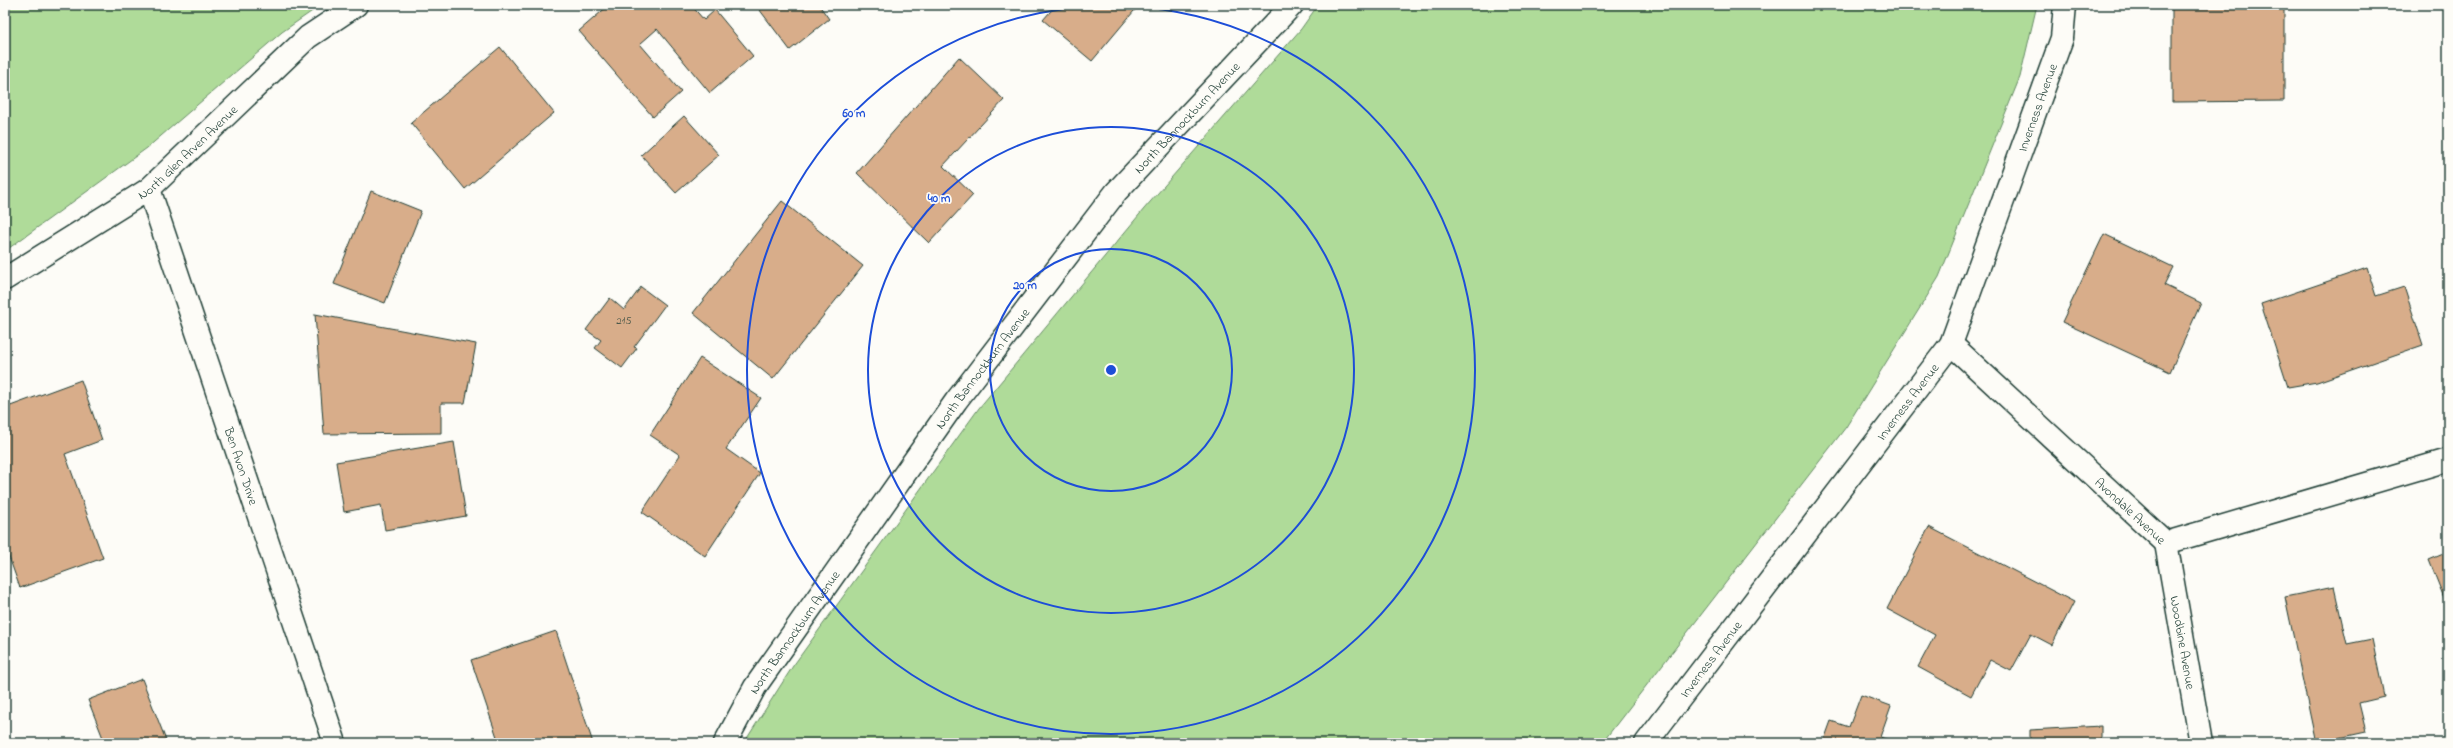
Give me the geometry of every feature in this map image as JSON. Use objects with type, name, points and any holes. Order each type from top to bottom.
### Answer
[{"type":"street","name":"North Glen Arven Avenue","points":[[5,279],[149,189],[308,37],[356,5]]},
{"type":"street","name":"North Bannockburn Avenue","points":[[725,743],[755,687],[956,401],[1116,192],[1292,5]]},
{"type":"street","name":"Inverness Avenue","points":[[1646,743],[1951,344],[2062,38],[2065,5]]},
{"type":"street","name":"Ben Avon Drive","points":[[149,189],[335,743]]},
{"type":"street","name":"Avondale Avenue","points":[[1951,344],[2166,543],[2448,460]]},
{"type":"street","name":"Woodbine Avenue","points":[[2166,543],[2201,743]]},
{"type":"green space","points":[[5,5],[321,5],[282,32],[147,148],[5,251]]},
{"type":"green space","points":[[1318,5],[2037,5],[2020,77],[1939,277],[1846,427],[1602,743],[744,743],[793,666],[979,408],[1144,209],[1301,29]]},
{"type":"building","points":[[609,5],[691,5],[704,20],[715,10],[753,56],[710,93],[657,29],[640,44],[681,92],[653,117],[579,31]]},
{"type":"building","points":[[756,5],[819,5],[829,19],[790,50]]},
{"type":"building","points":[[1056,5],[1139,5],[1092,61],[1043,20]]},
{"type":"building","points":[[2172,5],[2284,5],[2284,101],[2172,102]]},
{"type":"building","points":[[500,47],[554,113],[465,189],[411,123]]},
{"type":"building","points":[[959,57],[1004,100],[943,166],[973,195],[929,243],[857,173]]},
{"type":"building","points":[[684,116],[719,155],[676,193],[641,155]]},
{"type":"building","points":[[371,191],[421,211],[385,303],[334,284]]},
{"type":"building","points":[[782,201],[863,266],[773,379],[693,313]]},
{"type":"building","points":[[2104,234],[2173,267],[2164,285],[2201,303],[2170,372],[2062,322]]},
{"type":"building","points":[[2367,268],[2376,296],[2404,287],[2423,345],[2317,382],[2288,387],[2261,304]]},
{"type":"building","points":[[641,287],[665,305],[634,347],[637,348],[622,368],[595,348],[601,340],[586,330],[610,298],[624,310]]},
{"type":"building","points":[[315,314],[476,344],[465,403],[441,403],[441,433],[324,434]]},
{"type":"building","points":[[700,358],[761,398],[726,449],[760,473],[705,556],[642,512],[680,455],[650,435]]},
{"type":"building","points":[[81,380],[102,440],[65,454],[103,558],[20,588],[5,546],[5,408]]},
{"type":"building","points":[[454,442],[466,516],[385,530],[381,505],[344,512],[336,462]]},
{"type":"building","points":[[1929,527],[2074,602],[2052,645],[2031,634],[2011,671],[1990,660],[1971,696],[1918,667],[1935,635],[1887,609]]},
{"type":"building","points":[[2448,552],[2448,608],[2429,560]]},
{"type":"building","points":[[2334,587],[2347,644],[2372,639],[2384,697],[2359,703],[2366,732],[2316,743],[2285,597]]},
{"type":"building","points":[[556,631],[593,743],[499,743],[471,660]]},
{"type":"building","points":[[142,679],[167,743],[105,743],[88,700]]},
{"type":"building","points":[[1861,695],[1891,706],[1880,737],[1897,743],[1823,743],[1831,721],[1849,727]]},
{"type":"building","points":[[2101,726],[2101,743],[2030,743],[2030,730]]}]
